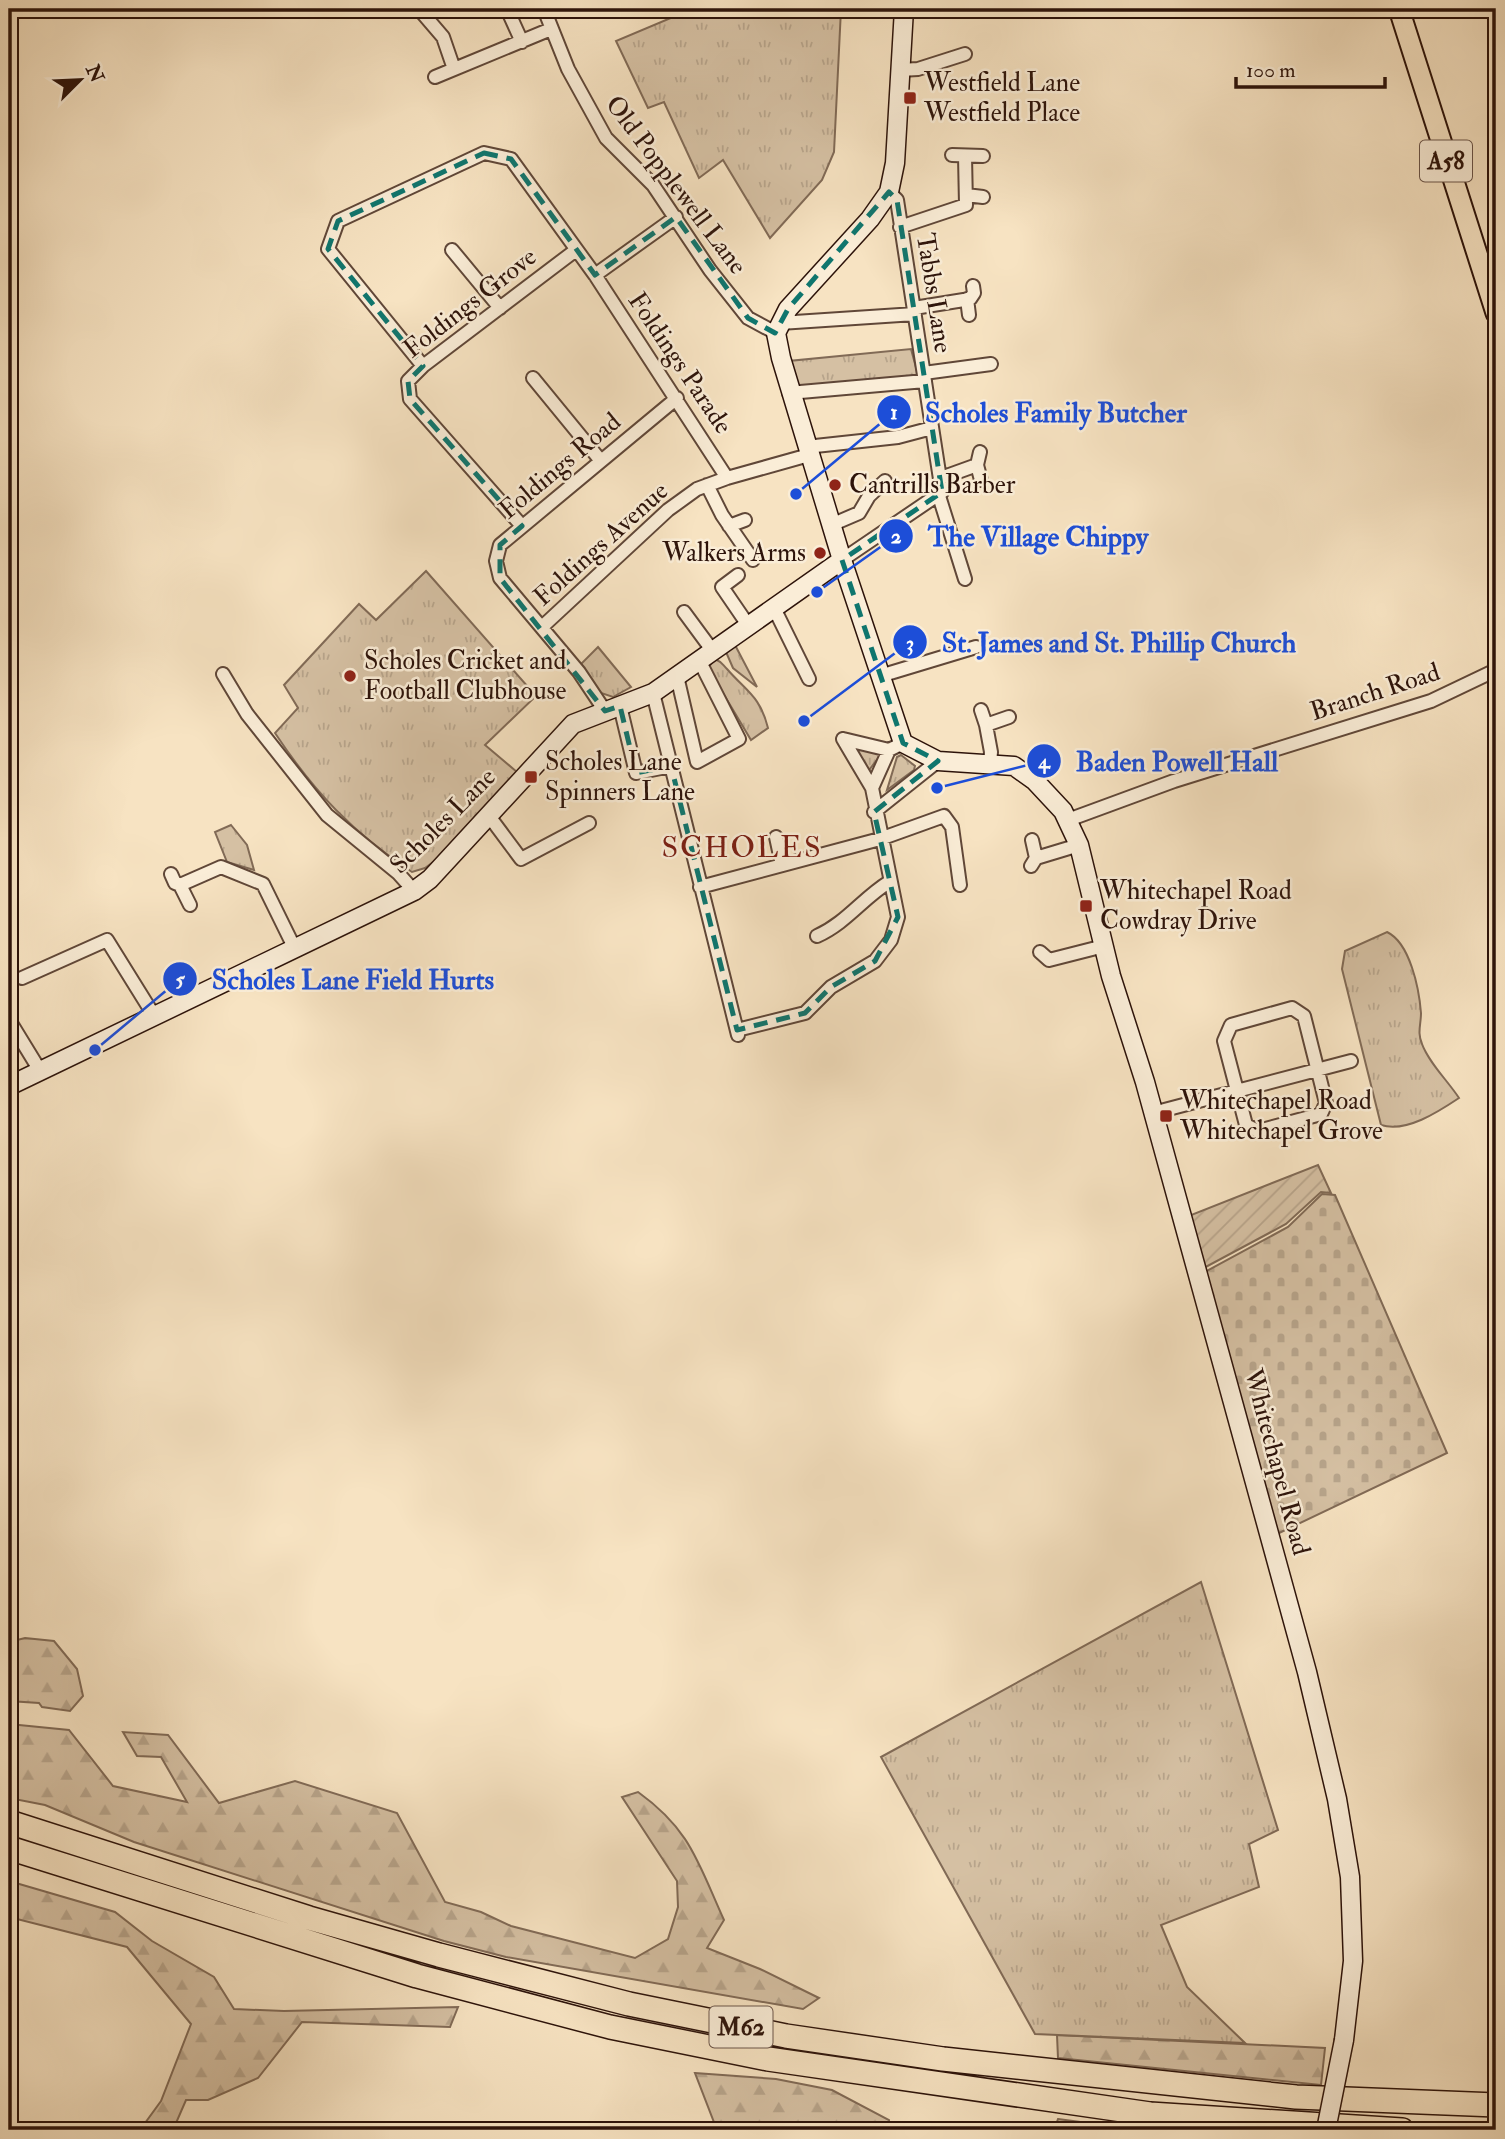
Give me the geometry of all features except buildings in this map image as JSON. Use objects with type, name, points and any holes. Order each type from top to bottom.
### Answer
[{"type":"highway","name":"A58","points":[[1399,9],[1496,313]]},
{"type":"highway","name":"M62","points":[[9,1822],[309,1918],[439,1955],[629,2004],[786,2036],[943,2059],[1296,2097],[1496,2105]]},
{"type":"highway","name":"M62","points":[[9,1848],[417,1976],[623,2030],[768,2059],[1150,2114],[1402,2130]]},
{"type":"main road","points":[[904,9],[895,163],[889,192],[870,219],[788,309],[778,328],[789,393],[880,676],[896,746],[937,761]]},
{"type":"main road","name":"Scholes Lane","points":[[9,1086],[153,1014],[414,891],[489,816],[573,724],[653,693],[842,560]]},
{"type":"main road","name":"Whitechapel Road","points":[[937,761],[1014,766],[1028,775],[1056,803],[1068,820],[1079,845],[1104,946],[1153,1113],[1307,1672],[1337,1799],[1349,1875],[1353,1961],[1344,2040],[1326,2130]]},
{"type":"street","points":[[419,9],[443,37],[454,69]]},
{"type":"street","points":[[507,9],[523,42]]},
{"type":"street","name":"Old Popplewell Lane","points":[[544,9],[568,69],[606,138],[653,185],[710,270],[748,318],[778,328]]},
{"type":"street","points":[[435,77],[551,29]]},
{"type":"street","points":[[900,71],[918,69],[965,54]]},
{"type":"street","name":"Foldings Parade","points":[[423,366],[328,249],[338,221],[484,153],[511,159],[595,275],[727,478]]},
{"type":"street","points":[[900,227],[966,205],[959,155],[983,156]]},
{"type":"street","name":"Tabbs Lane","points":[[889,192],[897,200],[941,478],[942,492],[939,496]]},
{"type":"street","points":[[966,195],[983,197]]},
{"type":"street","name":"Foldings Parade","points":[[595,275],[676,217]]},
{"type":"street","points":[[452,250],[500,308]]},
{"type":"street","name":"Foldings Grove","points":[[522,526],[410,399],[408,381],[423,366],[576,250]]},
{"type":"street","points":[[778,328],[915,311],[970,294],[970,315]]},
{"type":"street","points":[[789,393],[925,377],[991,364]]},
{"type":"street","points":[[533,379],[601,461]]},
{"type":"street","name":"Foldings Road","points":[[613,708],[579,673],[500,578],[496,561],[499,545],[677,398]]},
{"type":"street","name":"Foldings Avenue","points":[[542,627],[668,510],[707,485],[808,451],[898,437],[932,428]]},
{"type":"street","points":[[941,478],[979,459],[981,480]]},
{"type":"street","points":[[831,525],[859,513],[869,496],[886,481]]},
{"type":"street","points":[[707,485],[729,526],[753,560]]},
{"type":"street","points":[[842,560],[939,496],[965,579]]},
{"type":"street","points":[[729,526],[745,520]]},
{"type":"street","points":[[738,575],[722,587],[748,625]]},
{"type":"street","points":[[774,608],[809,679]]},
{"type":"street","points":[[677,676],[696,762],[739,739],[706,655],[684,612]]},
{"type":"street","points":[[880,676],[976,647]]},
{"type":"street","name":"Branch Road","points":[[1068,820],[1174,781],[1431,701],[1496,670]]},
{"type":"street","points":[[223,674],[247,713],[327,815],[398,873],[414,891]]},
{"type":"street","points":[[653,693],[737,1032],[805,1013],[831,987],[875,961],[891,940],[898,917],[874,812],[872,788],[843,739],[896,746],[872,788]]},
{"type":"street","points":[[613,708],[636,774],[671,766]]},
{"type":"street","points":[[981,710],[991,752],[990,763]]},
{"type":"street","points":[[986,725],[1009,717]]},
{"type":"street","points":[[874,812],[937,761]]},
{"type":"street","points":[[489,816],[521,859],[589,823]]},
{"type":"street","points":[[701,887],[880,839],[944,816],[953,827],[960,885]]},
{"type":"street","points":[[776,837],[782,865]]},
{"type":"street","points":[[1032,840],[1034,862],[1079,845]]},
{"type":"street","points":[[180,885],[220,867],[263,884],[293,947]]},
{"type":"street","points":[[171,874],[190,905]]},
{"type":"street","points":[[817,936],[836,927],[868,896],[889,882]]},
{"type":"street","points":[[22,978],[107,940],[153,1014]]},
{"type":"street","points":[[1040,952],[1049,960],[1104,946]]},
{"type":"street","points":[[1292,1008],[1304,1016],[1326,1103],[1321,1114],[1258,1131],[1246,1125],[1237,1091],[1224,1041],[1231,1025],[1292,1008]]},
{"type":"street","points":[[9,1020],[39,1069]]},
{"type":"street","points":[[1153,1113],[1351,1061]]},
{"type":"highlighted area","points":[[484,153],[511,159],[595,275],[676,217],[748,318],[775,333],[788,309],[889,192],[897,200],[942,492],[842,560],[903,743],[938,761],[874,812],[898,917],[875,961],[831,987],[805,1013],[737,1030],[671,766],[636,773],[620,706],[605,711],[500,578],[500,545],[522,526],[410,399],[408,381],[423,366],[328,249],[338,221]]},
{"type":"green space","points":[[692,9],[841,9],[834,152],[822,180],[770,238],[723,160],[699,178],[664,102],[648,108],[616,41]]},
{"type":"green space","points":[[911,349],[918,375],[797,389],[789,361]]},
{"type":"green space","points":[[426,571],[536,696],[485,745],[517,772],[440,857],[425,868],[412,872],[371,842],[336,810],[275,733],[298,708],[284,685],[359,604],[376,620]]},
{"type":"green space","points":[[735,645],[757,687],[733,668],[726,652]]},
{"type":"green space","points":[[598,647],[631,687],[613,697],[601,693],[580,665]]},
{"type":"green space","points":[[715,659],[747,689],[765,717],[768,728],[751,740],[708,668]]},
{"type":"green space","points":[[855,745],[883,752],[866,774],[854,748]]},
{"type":"green space","points":[[901,755],[915,766],[914,770],[887,790],[897,757]]},
{"type":"green space","points":[[231,825],[247,845],[254,870],[227,862],[215,832]]},
{"type":"green space","points":[[1387,932],[1402,946],[1412,967],[1420,1003],[1419,1032],[1425,1051],[1459,1098],[1422,1120],[1391,1127],[1381,1125],[1342,969],[1345,951]]},
{"type":"green space","points":[[1318,1165],[1331,1193],[1321,1192],[1286,1224],[1202,1269],[1186,1217]]},
{"type":"green space","points":[[1322,1194],[1335,1195],[1447,1453],[1277,1534],[1203,1273],[1288,1227]]},
{"type":"green space","points":[[1201,1582],[1278,1830],[1249,1844],[1259,1887],[1161,1925],[1187,1987],[1245,2043],[1035,2034],[881,1757]]},
{"type":"green space","points":[[25,1638],[54,1641],[77,1669],[83,1696],[70,1711],[42,1707],[39,1703],[9,1701],[9,1670],[15,1670],[9,1662],[9,1642]]},
{"type":"green space","points":[[9,1724],[69,1730],[113,1786],[187,1802],[161,1757],[137,1756],[123,1732],[168,1735],[219,1803],[295,1781],[397,1813],[445,1902],[481,1912],[511,1926],[635,1958],[668,1939],[678,1907],[677,1881],[622,1797],[638,1792],[656,1806],[682,1834],[707,1881],[724,1920],[707,1948],[760,1969],[819,1998],[803,2009],[506,1957],[444,1941],[134,1842],[45,1805],[9,1798]]},
{"type":"green space","points":[[9,1881],[115,1912],[152,1941],[214,1977],[234,2009],[284,2011],[458,2007],[450,2027],[302,2022],[258,2078],[208,2100],[186,2100],[173,2130],[140,2130],[161,2101],[191,2024],[127,1947],[9,1917]]},
{"type":"green space","points":[[1057,2035],[1325,2048],[1321,2085],[1058,2058]]},
{"type":"green space","points":[[695,2073],[776,2079],[832,2090],[889,2120],[889,2129],[717,2130]]},
{"type":"green space","points":[[1058,2119],[1140,2130],[1054,2130]]},
{"type":"place","name":"Westfield Lane Westfield Place","points":[[910,98]]},
{"type":"place","name":"Cantrills Barber","points":[[835,485]]},
{"type":"place","name":"Scholes Family Butcher","points":[[796,494]]},
{"type":"place","name":"Walkers Arms","points":[[820,553]]},
{"type":"place","name":"The Village Chippy","points":[[817,592]]},
{"type":"place","name":"Scholes Cricket and Football Clubhouse","points":[[350,676]]},
{"type":"place","name":"St. James and St. Phillip Church","points":[[804,721]]},
{"type":"place","name":"Scholes Lane Spinners Lane","points":[[531,777]]},
{"type":"place","name":"Baden Powell Hall","points":[[937,788]]},
{"type":"place","name":"Whitechapel Road Cowdray Drive","points":[[1086,906]]},
{"type":"place","name":"Scholes Lane Field Hurts","points":[[95,1050]]},
{"type":"place","name":"Whitechapel Road Whitechapel Grove","points":[[1166,1116]]},
{"type":"district","name":"SCHOLES","points":[[742,847]]}]
